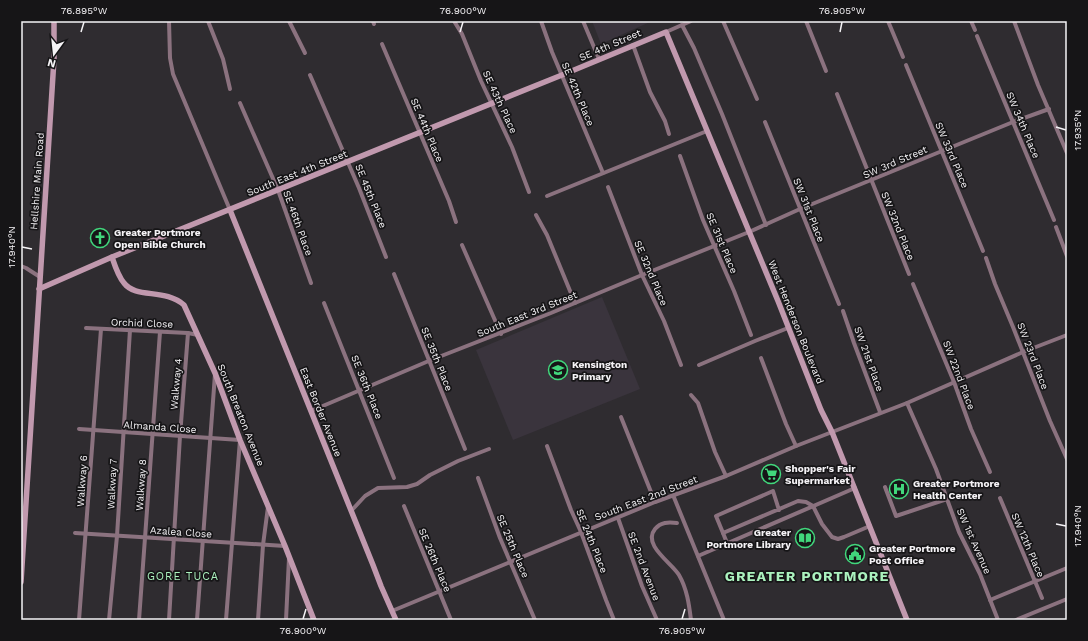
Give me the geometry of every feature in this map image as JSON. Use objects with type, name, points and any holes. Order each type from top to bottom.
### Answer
[{"type":"street","name":"Hellshire Main Road","points":[[21,582],[54,58],[54,21]]},
{"type":"street","points":[[169,21],[170,58],[173,74],[230,210]]},
{"type":"street","points":[[208,21],[223,60],[230,89]]},
{"type":"street","points":[[289,21],[305,53]]},
{"type":"street","name":"SE 43th Place","points":[[454,21],[462,34],[512,148],[529,192]]},
{"type":"street","name":"SE 42th Place","points":[[541,21],[562,76],[603,173]]},
{"type":"street","points":[[583,21],[599,59]]},
{"type":"street","points":[[666,32],[691,21]]},
{"type":"street","points":[[723,21],[757,100]]},
{"type":"street","points":[[806,21],[826,71]]},
{"type":"street","points":[[888,21],[903,57]]},
{"type":"street","points":[[971,21],[975,30]]},
{"type":"street","points":[[1014,21],[1048,109],[1067,153]]},
{"type":"street","points":[[684,23],[754,192],[766,225]]},
{"type":"street","name":"SE 4th Street","points":[[562,76],[599,59],[666,32]]},
{"type":"street","name":"West Henderson Boulevard","points":[[666,32],[821,410],[832,432],[907,620]]},
{"type":"street","name":"SW 34th Place","points":[[976,36],[1054,220]]},
{"type":"street","name":"SE 44th Place","points":[[382,44],[449,201],[456,222]]},
{"type":"street","points":[[633,45],[650,92],[665,121],[669,134]]},
{"type":"street","name":"SW 33rd Place","points":[[906,65],[983,251]]},
{"type":"street","name":"SE 45th Place","points":[[310,75],[348,162],[386,257]]},
{"type":"street","name":"South East 4th Street","points":[[39,289],[278,190],[562,76]]},
{"type":"street","name":"SW 32nd Place","points":[[837,94],[909,274]]},
{"type":"street","name":"SE 46th Place","points":[[240,103],[278,190],[312,283]]},
{"type":"street","name":"SW 3rd Street","points":[[749,232],[800,209],[1048,109]]},
{"type":"street","name":"SW 31st Place","points":[[765,122],[839,304]]},
{"type":"street","points":[[547,196],[707,131]]},
{"type":"street","name":"SE 31st Place","points":[[680,156],[703,220],[734,291],[751,335]]},
{"type":"street","name":"SE 32nd Place","points":[[608,188],[642,275],[664,321],[681,365]]},
{"type":"street","name":"East Border Avenue","points":[[230,210],[396,620]]},
{"type":"street","points":[[536,215],[547,235],[575,303]]},
{"type":"street","points":[[1056,227],[1067,256]]},
{"type":"street","name":"South East 3rd Street","points":[[311,410],[749,232]]},
{"type":"street","points":[[462,245],[501,334]]},
{"type":"street","name":"South Breaton Avenue","points":[[112,258],[119,276],[124,285],[128,288],[138,292],[170,296],[184,305],[215,373],[240,440],[285,546],[314,620]]},
{"type":"street","name":"SW 23rd Place","points":[[986,258],[1050,421],[1067,459]]},
{"type":"street","points":[[21,266],[40,277]]},
{"type":"street","name":"SE 35th Place","points":[[394,274],[465,449]]},
{"type":"street","name":"SW 22nd Place","points":[[914,284],[954,382],[971,429],[990,472]]},
{"type":"street","name":"SE 36th Place","points":[[324,303],[394,478]]},
{"type":"street","name":"SW 21st Place","points":[[843,311],[880,412]]},
{"type":"street","name":"Orchid Close","points":[[86,328],[188,333],[198,335]]},
{"type":"street","points":[[699,365],[788,328]]},
{"type":"street","name":"Walkway 6","points":[[79,620],[101,329]]},
{"type":"street","name":"Walkway 7","points":[[109,620],[117,536],[130,330]]},
{"type":"street","name":"Walkway 8","points":[[139,620],[160,332]]},
{"type":"street","name":"Walkway 4","points":[[169,620],[173,539],[188,333]]},
{"type":"street","name":"South East 2nd Street","points":[[392,611],[655,502],[726,476],[796,446],[906,403],[1023,352],[1067,335]]},
{"type":"street","points":[[761,358],[796,446]]},
{"type":"street","points":[[198,620],[215,373]]},
{"type":"street","points":[[691,395],[698,403],[715,452],[726,476]]},
{"type":"street","name":"SW 1st Avenue","points":[[906,403],[936,469],[959,532],[980,574],[998,620]]},
{"type":"street","points":[[621,417],[655,502]]},
{"type":"street","name":"Almanda Close","points":[[79,429],[240,440]]},
{"type":"street","points":[[226,620],[240,440]]},
{"type":"street","name":"SE 24th Place","points":[[547,446],[614,620]]},
{"type":"street","points":[[351,511],[365,496],[378,488],[407,487],[417,484],[430,475],[458,461],[489,449]]},
{"type":"street","name":"SE 25th Place","points":[[478,478],[500,538],[535,620]]},
{"type":"street","points":[[885,487],[896,516],[947,499]]},
{"type":"street","points":[[698,556],[854,488]]},
{"type":"street","points":[[727,543],[716,516],[773,491],[779,510]]},
{"type":"street","points":[[673,495],[724,620]]},
{"type":"street","name":"SW 12th Place","points":[[1000,498],[1042,598]]},
{"type":"street","points":[[723,533],[798,501],[806,502],[813,506],[822,524],[832,537],[838,539],[870,526]]},
{"type":"street","points":[[258,620],[263,545],[268,505]]},
{"type":"street","name":"SE 26th Place","points":[[404,506],[451,620]]},
{"type":"street","name":"SE 2nd Avenue","points":[[618,518],[642,586],[657,620]]},
{"type":"street","points":[[677,523],[664,523],[659,525],[652,532],[651,540],[657,551],[670,564],[681,580],[689,601],[691,620]]},
{"type":"street","name":"Azalea Close","points":[[75,533],[285,546]]},
{"type":"street","points":[[286,620],[289,557]]},
{"type":"street","points":[[990,600],[1067,568]]},
{"type":"street","points":[[1016,620],[1067,599]]},
{"type":"shaded area","points":[[592,21],[652,21],[601,44]]},
{"type":"shaded area","name":"Kensington Primary","points":[[602,297],[640,389],[513,440],[476,350]]},
{"type":"place","name":"Greater Portmore Open Bible Church","points":[[100,238]]},
{"type":"place","name":"Kensington Primary","points":[[558,370]]},
{"type":"place","name":"Shopper's Fair Supermarket","points":[[771,474]]},
{"type":"place","name":"Greater Portmore Health Center","points":[[899,489]]},
{"type":"place","name":"Greater Portmore Library","points":[[805,538]]},
{"type":"place","name":"Greater Portmore Post Office","points":[[855,554]]},
{"type":"district","name":"GORE TUCA","points":[[183,576]]},
{"type":"district","name":"GREATER PORTMORE","points":[[807,576]]}]
